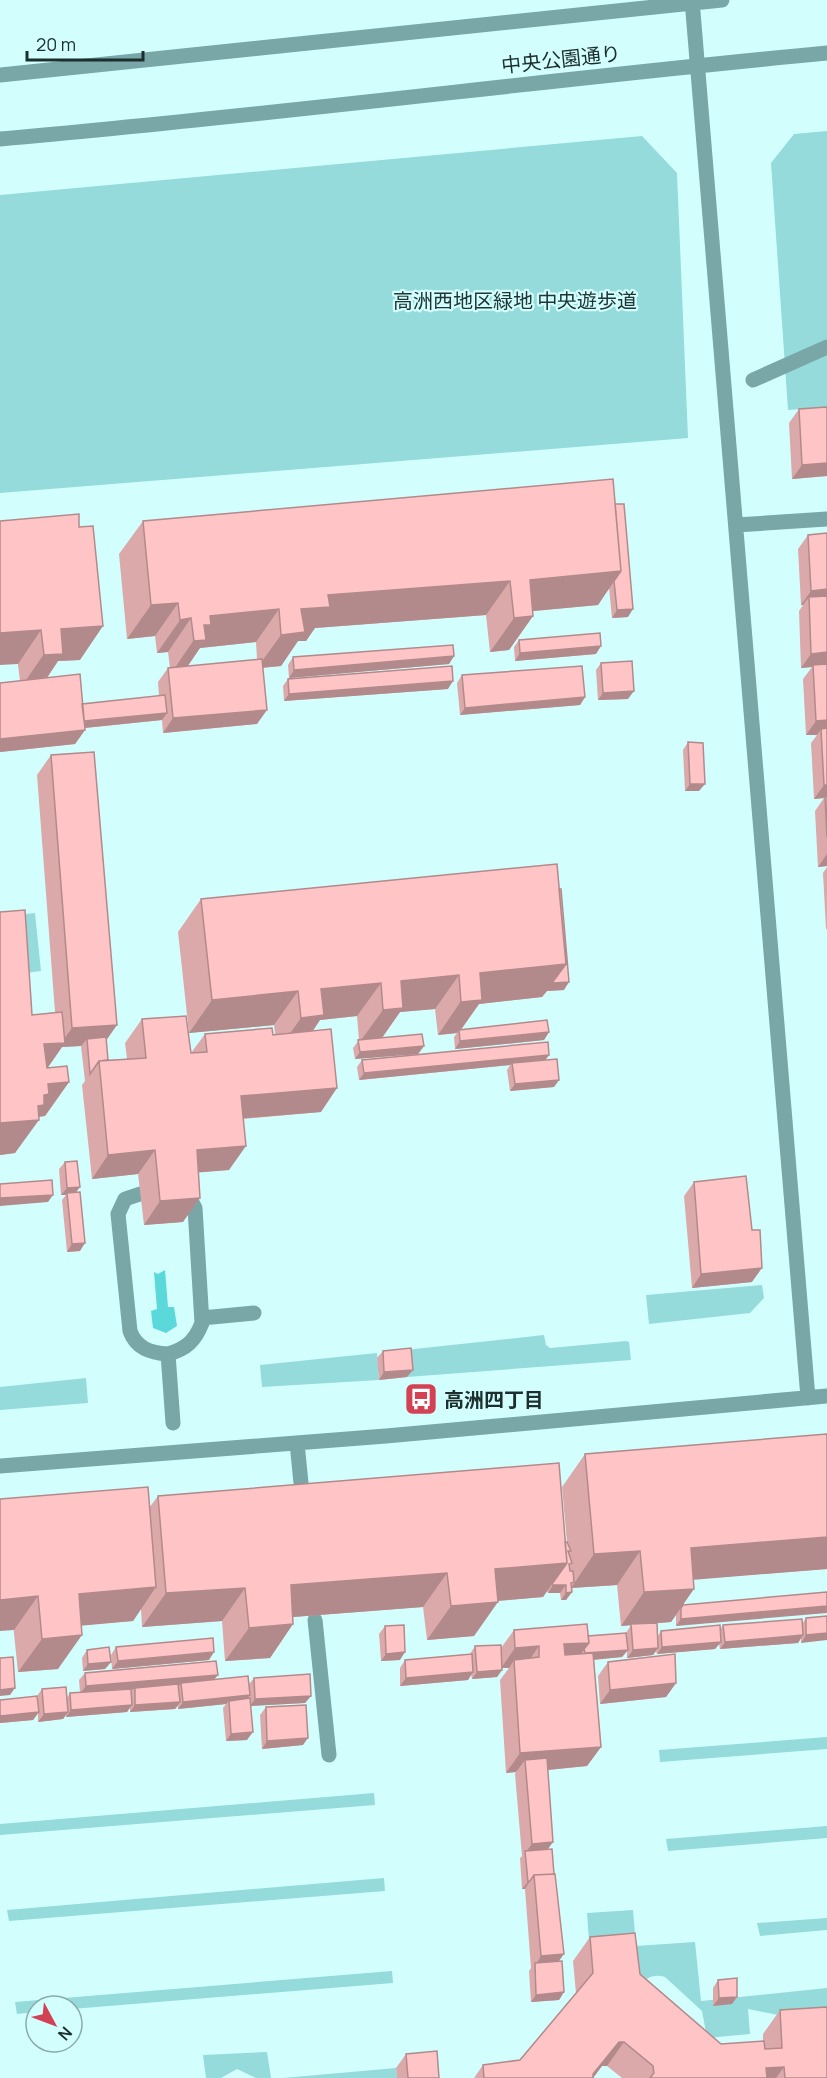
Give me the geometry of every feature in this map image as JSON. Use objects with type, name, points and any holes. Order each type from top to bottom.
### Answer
[{"type":"street","points":[[0,75],[722,0]]},
{"type":"street","points":[[693,2],[808,1398]]},
{"type":"street","name":"中央公園通り","points":[[0,139],[300,110],[698,65],[827,53]]},
{"type":"street","points":[[753,380],[827,347]]},
{"type":"street","points":[[736,525],[827,519]]},
{"type":"street","points":[[140,1194],[125,1199],[118,1214],[130,1331],[133,1340],[146,1350],[168,1354],[194,1341],[201,1318],[195,1208],[188,1195],[181,1192]]},
{"type":"street","points":[[201,1318],[254,1313]]},
{"type":"street","points":[[168,1354],[173,1423]]},
{"type":"street","points":[[0,1466],[297,1443],[827,1396]]},
{"type":"street","points":[[297,1443],[304,1511]]},
{"type":"street","points":[[315,1620],[329,1755]]},
{"type":"green space","points":[[827,131],[827,407],[788,410],[771,163],[794,134]]},
{"type":"green space","name":"高洲西地区緑地 中央遊歩道","points":[[642,136],[677,173],[688,438],[0,493],[0,195]]},
{"type":"green space","points":[[35,913],[41,971],[3,976],[0,917]]},
{"type":"green space","points":[[762,1285],[764,1298],[750,1313],[649,1324],[646,1295]]},
{"type":"green space","points":[[544,1335],[546,1345],[550,1348],[626,1341],[629,1342],[631,1360],[407,1377],[405,1350]]},
{"type":"green space","points":[[377,1353],[379,1380],[262,1387],[260,1365]]},
{"type":"green space","points":[[86,1378],[88,1403],[0,1410],[0,1387]]},
{"type":"green space","points":[[827,1737],[827,1749],[660,1762],[659,1750]]},
{"type":"green space","points":[[374,1793],[375,1805],[0,1835],[0,1824]]},
{"type":"green space","points":[[827,1826],[827,1838],[668,1851],[666,1839]]},
{"type":"green space","points":[[384,1878],[385,1891],[9,1921],[7,1910]]},
{"type":"green space","points":[[633,1910],[636,1946],[695,1942],[701,2001],[827,1988],[827,2013],[788,2017],[748,2009],[750,2034],[707,2038],[702,2011],[665,1977],[647,1978],[623,1999],[589,1940],[587,1913]]},
{"type":"green space","points":[[827,1918],[827,1930],[760,1936],[757,1923]]},
{"type":"green space","points":[[392,1971],[393,1983],[84,2008],[84,1996]]},
{"type":"green space","points":[[24,2001],[24,2013],[17,2014],[15,2002]]},
{"type":"green space","points":[[267,2052],[271,2078],[256,2078],[237,2069],[221,2078],[206,2078],[203,2055]]},
{"type":"green space","points":[[396,2068],[397,2078],[283,2078]]},
{"type":"shaded area","points":[[165,1270],[168,1307],[174,1307],[177,1326],[166,1333],[153,1328],[151,1311],[157,1309],[154,1272],[158,1274]]},
{"type":"building","points":[[827,407],[827,463],[802,465],[799,409]]},
{"type":"building","points":[[613,479],[621,571],[530,580],[533,616],[514,618],[510,581],[328,595],[330,607],[301,609],[305,632],[281,635],[279,609],[210,616],[211,625],[204,625],[206,640],[194,641],[191,618],[180,620],[178,603],[151,605],[143,521]]},
{"type":"building","points":[[615,504],[624,504],[633,609],[617,610],[614,581],[621,571]]},
{"type":"building","points":[[79,514],[79,527],[93,526],[103,626],[61,629],[63,654],[44,655],[41,630],[0,633],[0,521]]},
{"type":"building","points":[[827,533],[827,589],[811,591],[808,535]]},
{"type":"building","points":[[827,596],[827,652],[811,654],[809,597]]},
{"type":"building","points":[[600,633],[601,646],[520,653],[519,640]]},
{"type":"building","points":[[453,645],[454,656],[294,670],[293,657]]},
{"type":"building","points":[[262,659],[267,710],[173,718],[168,668]]},
{"type":"building","points":[[632,661],[634,691],[603,693],[601,663]]},
{"type":"building","points":[[827,664],[827,720],[816,721],[813,665]]},
{"type":"building","points":[[452,666],[453,681],[289,694],[288,679]]},
{"type":"building","points":[[582,666],[585,697],[465,708],[462,675]]},
{"type":"building","points":[[80,674],[85,730],[0,739],[0,683]]},
{"type":"building","points":[[165,695],[167,713],[84,721],[82,704]]},
{"type":"building","points":[[827,728],[827,785],[824,785],[821,729]]},
{"type":"building","points":[[688,742],[703,743],[705,784],[690,784]]},
{"type":"building","points":[[94,752],[117,1025],[72,1028],[51,755]]},
{"type":"building","points":[[827,796],[827,837],[825,797]]},
{"type":"building","points":[[557,864],[566,964],[480,973],[482,1000],[461,1002],[459,975],[401,981],[403,1008],[383,1010],[381,983],[321,989],[324,1015],[301,1018],[298,991],[212,1000],[201,899]]},
{"type":"building","points":[[559,889],[561,889],[569,982],[552,983],[566,964]]},
{"type":"building","points":[[25,910],[32,1015],[62,1012],[65,1043],[44,1044],[47,1068],[67,1066],[69,1082],[48,1084],[49,1094],[44,1095],[44,1105],[38,1106],[39,1120],[0,1123],[0,912]]},
{"type":"building","points":[[186,1016],[191,1053],[207,1052],[205,1034],[272,1028],[273,1035],[331,1029],[337,1088],[241,1096],[246,1146],[197,1150],[200,1198],[160,1201],[155,1150],[108,1155],[99,1061],[146,1058],[142,1019]]},
{"type":"building","points":[[547,1020],[549,1032],[460,1041],[459,1030]]},
{"type":"building","points":[[422,1034],[424,1046],[360,1052],[358,1040]]},
{"type":"building","points":[[106,1037],[108,1060],[99,1061],[90,1074],[87,1039]]},
{"type":"building","points":[[548,1042],[549,1055],[364,1073],[362,1060]]},
{"type":"building","points":[[557,1059],[559,1080],[515,1084],[512,1063]]},
{"type":"building","points":[[77,1161],[80,1187],[67,1188],[65,1162]]},
{"type":"building","points":[[746,1176],[752,1230],[760,1230],[762,1268],[701,1274],[694,1182]]},
{"type":"building","points":[[52,1180],[53,1195],[0,1198],[0,1184]]},
{"type":"building","points":[[80,1192],[85,1243],[72,1244],[67,1193]]},
{"type":"building","points":[[411,1348],[413,1370],[384,1372],[383,1351]]},
{"type":"building","points":[[827,1434],[827,1537],[691,1548],[694,1589],[644,1592],[640,1551],[594,1554],[585,1454]]},
{"type":"building","points":[[559,1463],[567,1563],[495,1569],[498,1602],[451,1606],[447,1573],[291,1585],[293,1624],[249,1628],[245,1588],[166,1593],[158,1496]]},
{"type":"building","points":[[148,1487],[156,1587],[79,1594],[82,1635],[42,1639],[38,1596],[0,1600],[0,1499]]},
{"type":"building","points":[[565,1542],[571,1551],[568,1551],[572,1563],[569,1564],[570,1571],[573,1571],[574,1582],[571,1583],[572,1592],[566,1593],[566,1585],[552,1584],[567,1563]]},
{"type":"building","points":[[827,1592],[827,1606],[681,1619],[683,1605]]},
{"type":"building","points":[[827,1616],[827,1633],[806,1635],[806,1618]]},
{"type":"building","points":[[802,1619],[803,1635],[725,1642],[723,1625]]},
{"type":"building","points":[[657,1623],[658,1648],[633,1650],[631,1624]]},
{"type":"building","points":[[587,1624],[589,1643],[564,1644],[565,1655],[593,1653],[601,1747],[520,1753],[514,1660],[539,1657],[539,1646],[515,1648],[514,1630]]},
{"type":"building","points":[[404,1625],[405,1652],[386,1654],[385,1626]]},
{"type":"building","points":[[720,1625],[721,1642],[662,1647],[661,1631]]},
{"type":"building","points":[[626,1633],[628,1650],[585,1653],[584,1649],[589,1643],[588,1636]]},
{"type":"building","points":[[213,1638],[214,1652],[118,1661],[116,1647]]},
{"type":"building","points":[[501,1645],[502,1670],[477,1672],[475,1646]]},
{"type":"building","points":[[109,1647],[111,1662],[88,1664],[87,1650]]},
{"type":"building","points":[[472,1654],[473,1672],[406,1678],[405,1660]]},
{"type":"building","points":[[675,1654],[676,1683],[610,1690],[608,1662]]},
{"type":"building","points":[[13,1657],[15,1688],[0,1690],[0,1658]]},
{"type":"building","points":[[216,1661],[218,1675],[86,1686],[85,1673]]},
{"type":"building","points":[[310,1674],[311,1696],[255,1699],[254,1678]]},
{"type":"building","points":[[248,1676],[250,1695],[183,1702],[181,1683]]},
{"type":"building","points":[[178,1684],[180,1702],[135,1705],[135,1688]]},
{"type":"building","points":[[66,1687],[68,1712],[44,1714],[42,1689]]},
{"type":"building","points":[[131,1689],[132,1705],[71,1710],[70,1693]]},
{"type":"building","points":[[37,1696],[39,1712],[0,1716],[0,1700]]},
{"type":"building","points":[[250,1698],[253,1732],[231,1734],[229,1701]]},
{"type":"building","points":[[306,1705],[308,1738],[267,1741],[266,1707]]},
{"type":"building","points":[[547,1758],[553,1842],[532,1844],[525,1760]]},
{"type":"building","points":[[552,1849],[554,1874],[534,1875],[528,1882],[525,1851]]},
{"type":"building","points":[[555,1874],[564,1954],[541,1956],[534,1875]]},
{"type":"building","points":[[635,1933],[640,1974],[721,2044],[764,2041],[765,2049],[782,2048],[780,2010],[827,2007],[827,2078],[785,2078],[784,2067],[766,2068],[767,2078],[650,2078],[654,2073],[653,2066],[624,2042],[619,2042],[593,2074],[593,2078],[484,2078],[483,2065],[520,2060],[593,1973],[590,1937]]},
{"type":"building","points":[[562,1961],[564,1992],[536,1995],[535,1963]]},
{"type":"building","points":[[737,1978],[737,1997],[719,1998],[718,1980]]},
{"type":"building","points":[[437,2051],[439,2078],[408,2078],[406,2054]]},
{"type":"place","name":"高洲四丁目","points":[[421,1399]]}]
